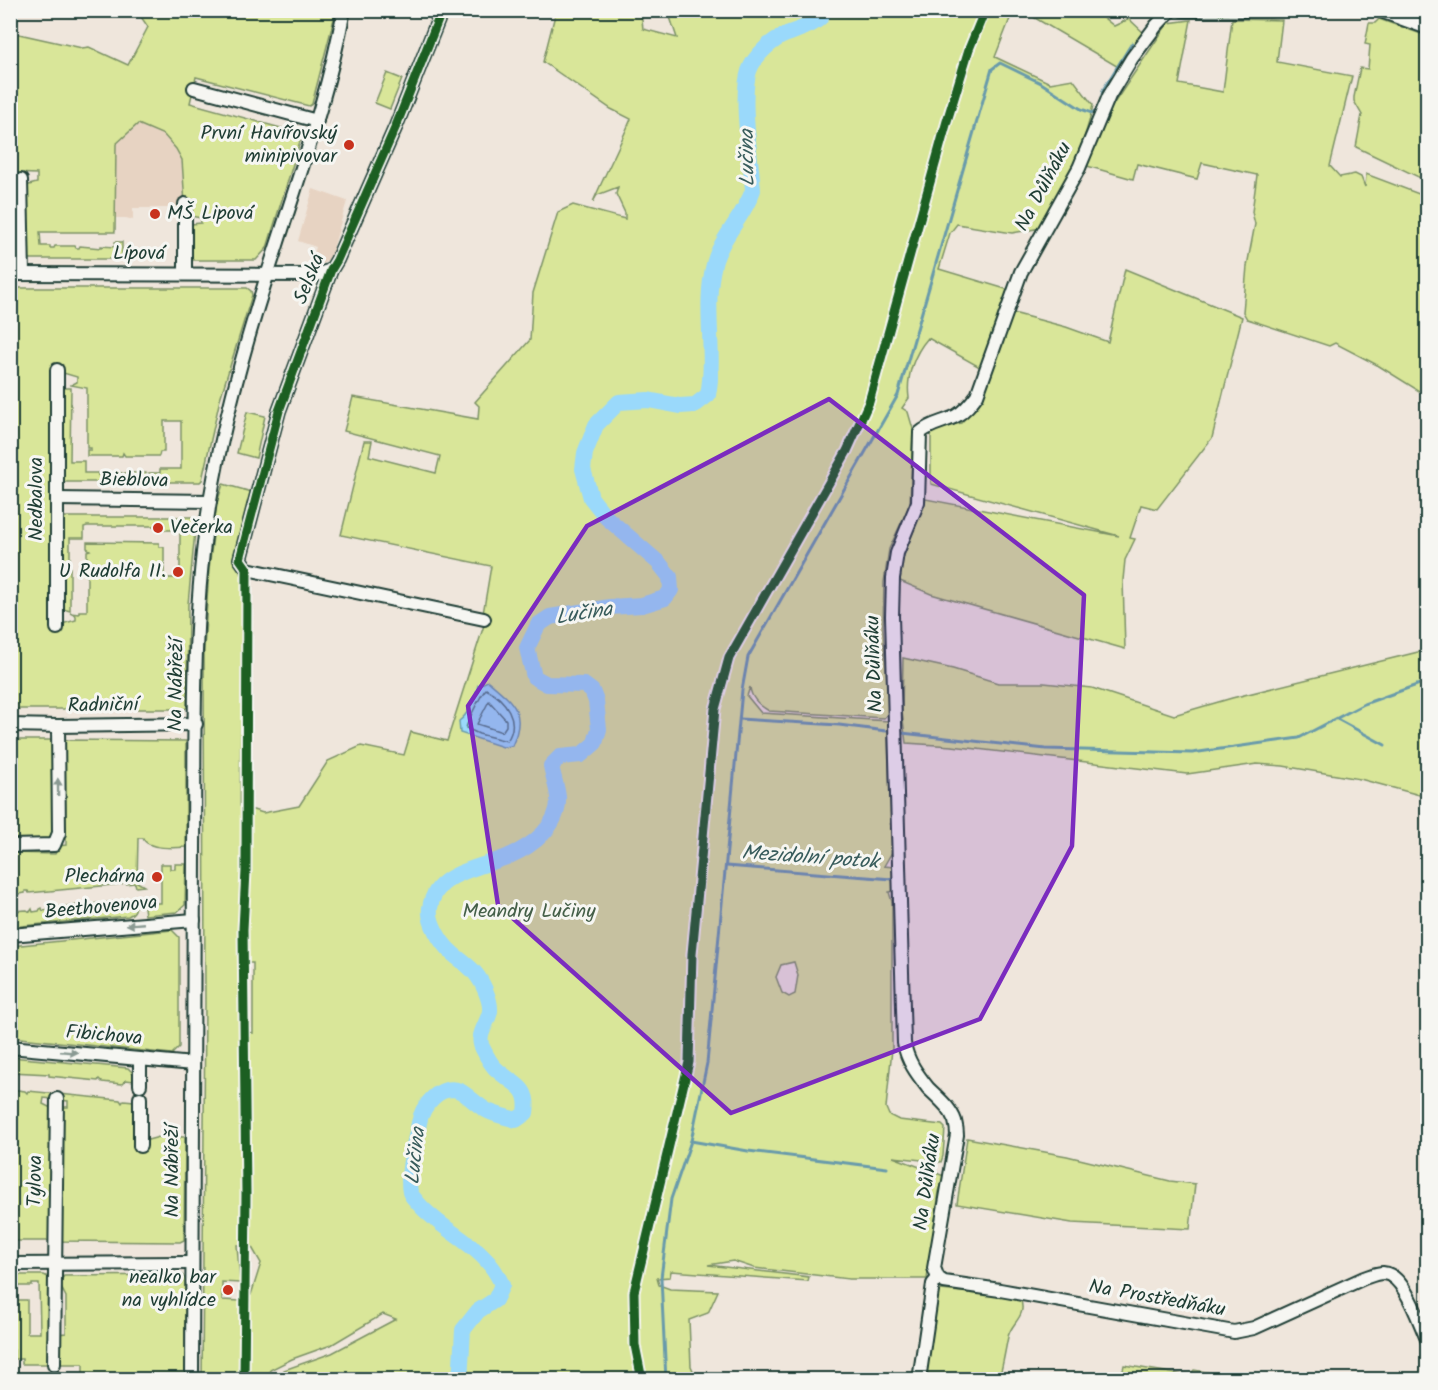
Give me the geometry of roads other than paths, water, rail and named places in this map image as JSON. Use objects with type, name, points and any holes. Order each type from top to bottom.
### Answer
[{"type":"street","name":"Na Nábřeží","points":[[192,1380],[195,724],[198,600],[210,501],[235,387],[317,121],[336,54],[344,10]]},
{"type":"street","name":"Selská","points":[[442,10],[396,126],[331,270],[279,411],[240,558],[247,569],[484,619]]},
{"type":"street","name":"Na Důlňáku","points":[[919,1380],[933,1284],[938,1278],[934,1268],[957,1135],[955,1120],[913,1067],[906,1056],[904,1043],[892,616],[893,578],[897,553],[918,502],[920,433],[928,425],[954,417],[968,406],[976,395],[1022,272],[1078,168],[1109,96],[1138,50],[1171,10]]},
{"type":"street","points":[[1183,10],[1270,10]]},
{"type":"street","points":[[1378,10],[1428,28]]},
{"type":"street","points":[[194,88],[317,121]]},
{"type":"street","points":[[17,274],[21,180]]},
{"type":"street","points":[[185,204],[185,274]]},
{"type":"street","name":"Selská","points":[[268,274],[316,275],[331,270]]},
{"type":"street","name":"Lípová","points":[[17,274],[268,274]]},
{"type":"street","name":"Nedbalova","points":[[57,370],[57,628]]},
{"type":"street","name":"Bieblova","points":[[57,499],[210,501]]},
{"type":"street","name":"Radniční","points":[[10,725],[195,724]]},
{"type":"street","points":[[10,846],[54,845],[59,833],[58,726]]},
{"type":"street","name":"Beethovenova","points":[[10,935],[194,920]]},
{"type":"street","name":"Fibichova","points":[[10,1047],[193,1064]]},
{"type":"street","points":[[140,1059],[140,1085]]},
{"type":"street","points":[[140,1098],[140,1146]]},
{"type":"street","name":"Tylova","points":[[54,1364],[57,1099]]},
{"type":"street","points":[[10,1264],[192,1263]]},
{"type":"street","name":"Na Prostředňáku","points":[[938,1278],[944,1282],[1234,1332],[1254,1328],[1364,1278],[1382,1273],[1395,1277],[1403,1287],[1428,1341]]},
{"type":"water","points":[[488,681],[511,702],[518,716],[512,746],[503,747],[460,733],[459,721],[469,710],[478,685]]},
{"type":"waterway","name":"Lučina","points":[[460,1380],[463,1330],[478,1311],[495,1300],[502,1285],[486,1260],[428,1214],[411,1193],[410,1167],[419,1123],[428,1103],[446,1090],[460,1091],[486,1110],[516,1120],[526,1113],[527,1103],[522,1090],[495,1068],[483,1049],[480,1039],[490,1011],[488,996],[470,967],[451,952],[439,938],[431,920],[430,908],[434,896],[450,878],[518,852],[536,840],[555,817],[558,797],[551,766],[560,757],[581,755],[595,743],[599,729],[596,701],[592,691],[584,685],[547,684],[534,677],[527,648],[538,625],[550,617],[610,607],[642,605],[665,598],[671,590],[670,577],[659,563],[607,518],[591,498],[583,469],[585,453],[596,425],[619,402],[648,400],[680,406],[695,405],[708,395],[711,362],[709,313],[714,264],[717,254],[753,190],[746,113],[749,71],[751,65],[770,44],[819,19],[825,10]]},
{"type":"waterway","name":"Mezidolní potok","points":[[1100,105],[1103,90],[1132,43]]},
{"type":"waterway","name":"Mezidolní potok","points":[[666,1380],[661,1278],[671,1199],[691,1141],[707,1063],[742,690],[748,657],[898,395],[992,69],[1000,63],[1041,83],[1081,109],[1092,113],[1098,111]]},
{"type":"waterway","points":[[902,733],[1046,749],[1192,753],[1299,738],[1364,704],[1428,681]]},
{"type":"waterway","points":[[740,719],[839,725],[886,731]]},
{"type":"waterway","points":[[1337,719],[1385,745]]},
{"type":"waterway","name":"Mezidolní potok","points":[[726,866],[892,879]]},
{"type":"waterway","points":[[691,1141],[748,1151],[887,1168]]},
{"type":"place","name":"První Havířovský minipivovar","points":[[349,145]]},
{"type":"place","name":"MŠ Lipová","points":[[155,214]]},
{"type":"place","name":"Večerka","points":[[158,528]]},
{"type":"place","name":"U Rudolfa II.","points":[[178,572]]},
{"type":"place","name":"Plechárna","points":[[157,877]]},
{"type":"place","name":"nealko bar na vyhlídce","points":[[228,1290]]},
{"type":"park label","name":"Meandry Lučiny","points":[[529,912]]}]
